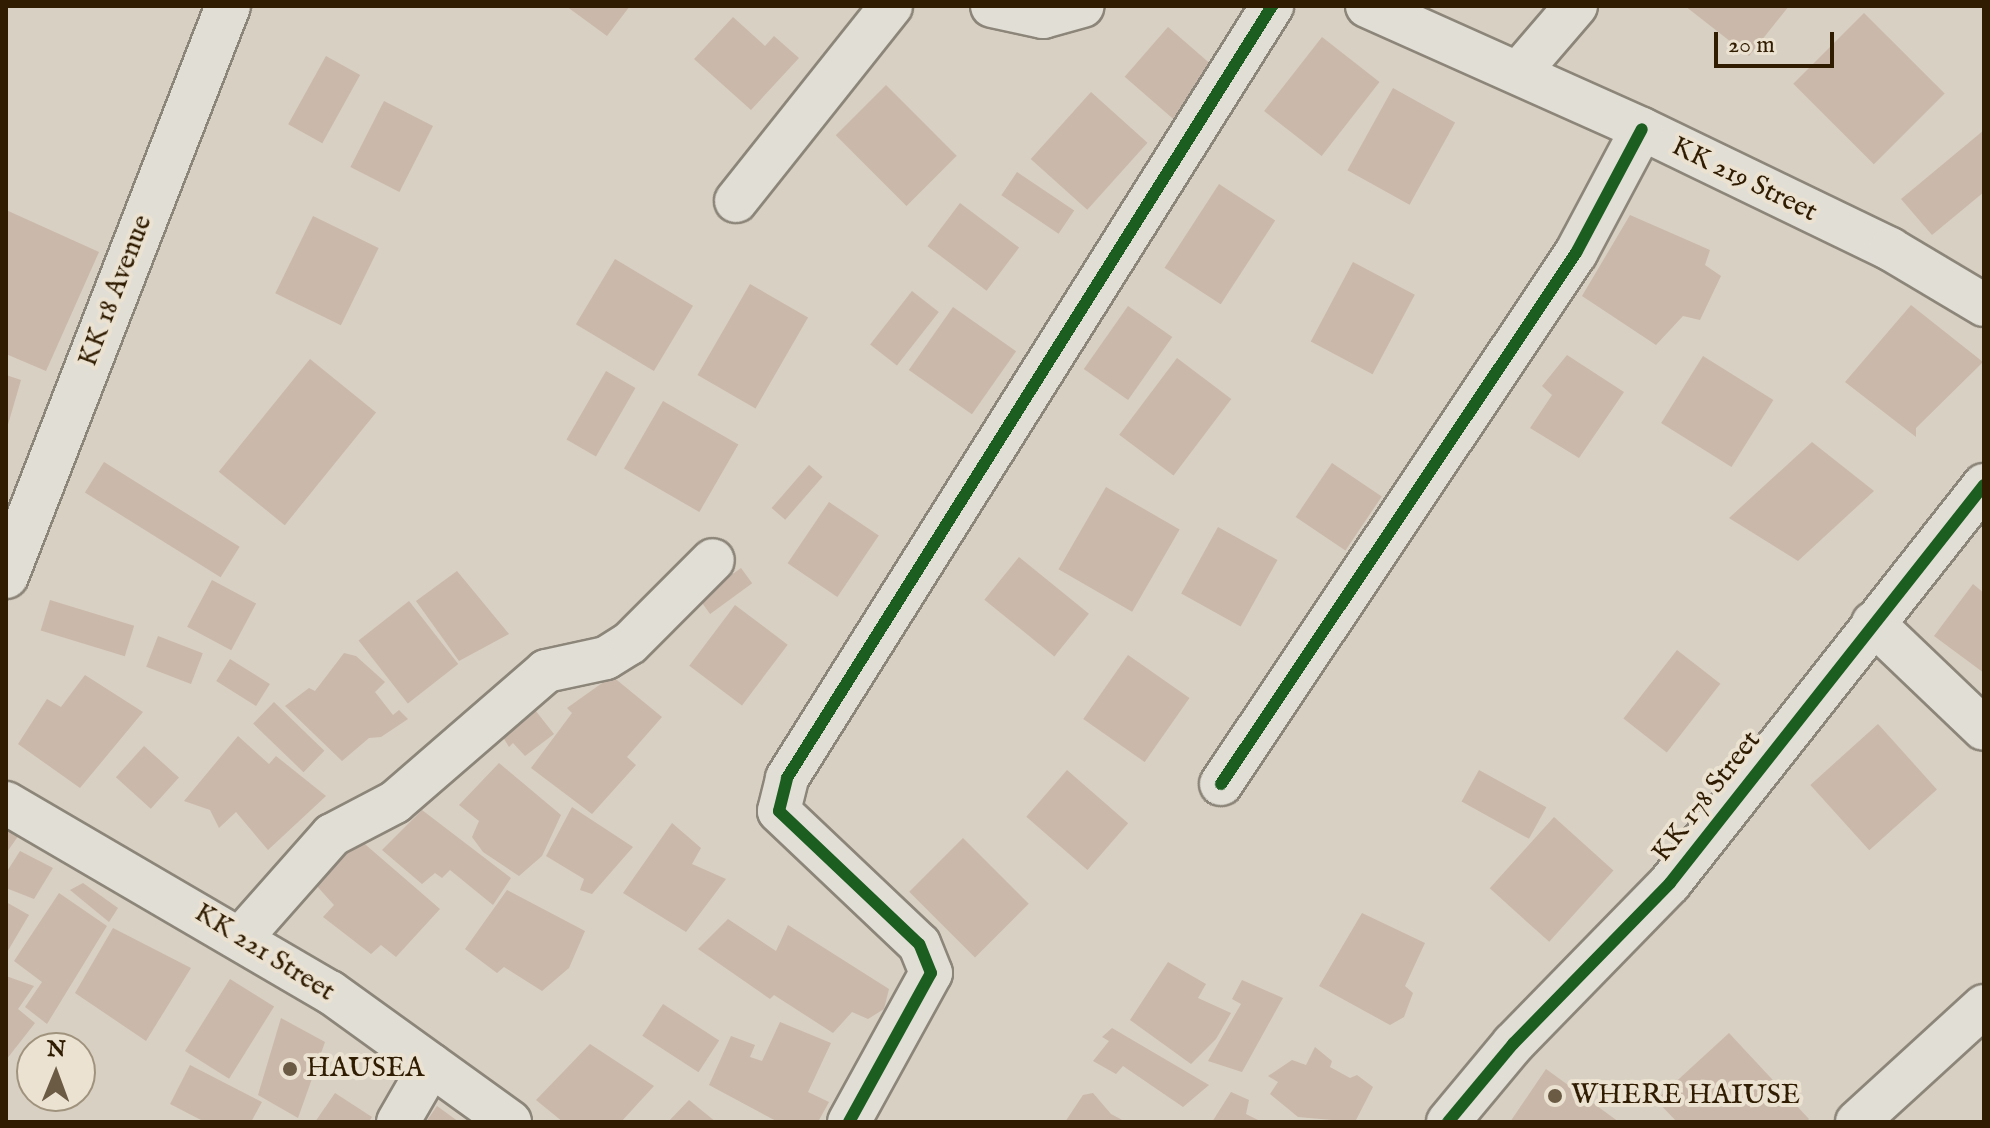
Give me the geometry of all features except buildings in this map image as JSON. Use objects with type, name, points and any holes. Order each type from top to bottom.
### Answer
[{"type":"main road","name":"KK 18 Avenue","points":[[6,576],[228,6]]},
{"type":"street","points":[[736,201],[891,6]]},
{"type":"street","points":[[992,6],[1043,17],[1083,6]]},
{"type":"street","points":[[849,1122],[931,973],[919,944],[779,811],[787,778],[1272,6]]},
{"type":"street","name":"KK 219 Street","points":[[1367,6],[1520,71],[1890,249],[1984,305]]},
{"type":"street","points":[[1520,71],[1576,6]]},
{"type":"street","points":[[1221,784],[1576,253],[1642,129]]},
{"type":"street","name":"KK 178 Street","points":[[1448,1122],[1513,1044],[1670,883],[1984,485]]},
{"type":"street","points":[[240,939],[332,835],[395,802],[546,671],[606,658],[630,643],[713,560]]},
{"type":"street","points":[[1873,623],[1984,729]]},
{"type":"street","name":"KK 221 Street","points":[[6,803],[330,992],[510,1122]]},
{"type":"street","points":[[1857,1122],[1984,1006]]},
{"type":"street","points":[[398,1122],[431,1065]]},
{"type":"cycle path","points":[[849,1122],[931,973],[919,944],[779,811],[787,778],[1272,6]]},
{"type":"cycle path","points":[[1221,784],[1576,253],[1642,129]]},
{"type":"cycle path","points":[[1448,1122],[1513,1044],[1670,883],[1984,485]]},
{"type":"place","name":"HAUSEA","points":[[290,1069]]},
{"type":"place","name":"WHERE HAIUSE","points":[[1555,1096]]}]
